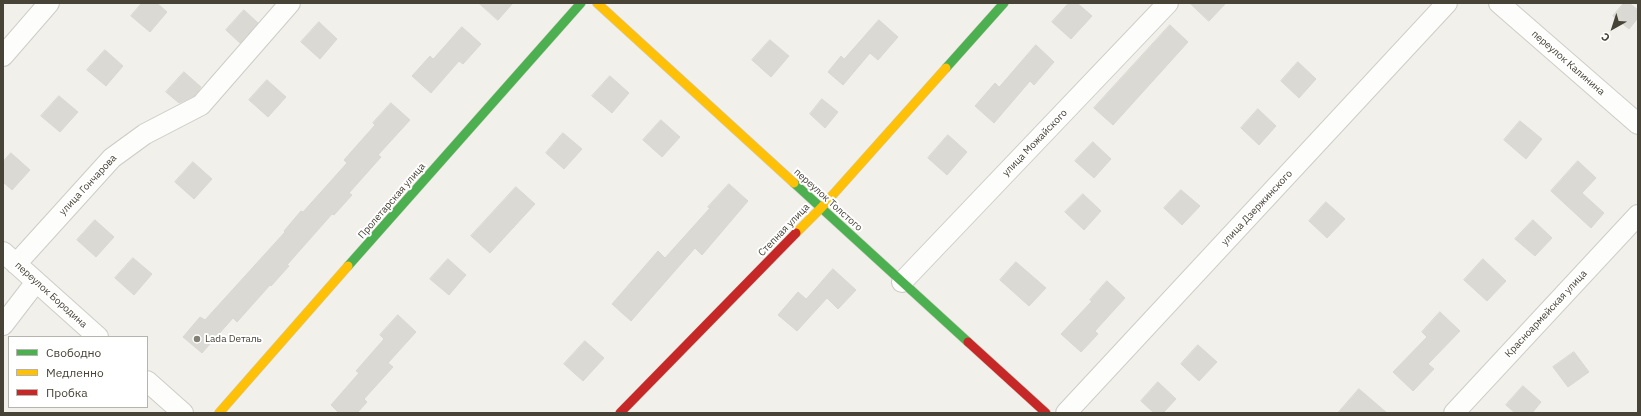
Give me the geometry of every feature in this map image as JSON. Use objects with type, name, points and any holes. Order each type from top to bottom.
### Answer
[{"type":"street","points":[[3,56],[49,3]]},
{"type":"street","name":"улица Гончарова","points":[[10,258],[112,158],[144,134],[201,105],[290,3]]},
{"type":"street","name":"Пролетарская улица","points":[[219,413],[581,3]]},
{"type":"street","name":"переулок Толстого","points":[[597,3],[1046,413]]},
{"type":"street","name":"Степная улица","points":[[620,413],[821,208],[1004,3]]},
{"type":"street","name":"улица Можайского","points":[[902,282],[1168,3]]},
{"type":"street","name":"улица Дзержинского","points":[[1066,413],[1447,3]]},
{"type":"street","name":"переулок Калинина","points":[[1499,3],[1638,124]]},
{"type":"street","name":"Красноармейская улица","points":[[1454,413],[1638,215]]},
{"type":"street","name":"переулок Бородина","points":[[10,258],[97,336]]},
{"type":"street","points":[[3,325],[36,282]]},
{"type":"street","points":[[148,382],[183,413]]},
{"type":"building","points":[[142,3],[157,3],[167,12],[150,32],[131,16]]},
{"type":"building","points":[[479,3],[513,3],[498,20]]},
{"type":"building","points":[[1069,3],[1077,3],[1092,16],[1071,39],[1052,22]]},
{"type":"building","points":[[1190,3],[1226,3],[1209,21]]},
{"type":"building","points":[[1624,3],[1629,3],[1638,10],[1638,18],[1629,29],[1613,16]]},
{"type":"building","points":[[244,10],[258,23],[240,43],[226,30]]},
{"type":"building","points":[[879,20],[898,37],[878,60],[870,53],[843,85],[828,72],[841,56],[844,59]]},
{"type":"building","points":[[319,22],[337,39],[320,59],[301,42]]},
{"type":"building","points":[[1170,25],[1188,42],[1113,125],[1094,108]]},
{"type":"building","points":[[462,27],[481,44],[463,64],[459,61],[431,93],[412,76],[430,56],[433,59]]},
{"type":"building","points":[[770,40],[789,56],[771,77],[752,60]]},
{"type":"building","points":[[1036,45],[1054,62],[1034,85],[1030,81],[994,123],[975,106],[995,83],[999,87]]},
{"type":"building","points":[[105,50],[123,66],[106,86],[87,70]]},
{"type":"building","points":[[1298,62],[1316,79],[1299,98],[1281,81]]},
{"type":"building","points":[[184,72],[201,87],[194,96],[179,103],[166,92]]},
{"type":"building","points":[[610,76],[629,93],[612,113],[592,96]]},
{"type":"building","points":[[267,80],[286,97],[268,117],[249,100]]},
{"type":"building","points":[[59,96],[78,112],[60,132],[41,116]]},
{"type":"building","points":[[822,99],[838,112],[825,128],[810,114]]},
{"type":"building","points":[[391,103],[410,120],[378,155],[381,157],[349,193],[352,195],[334,215],[332,214],[287,265],[289,266],[237,322],[233,318],[202,353],[183,337],[200,317],[205,320],[285,232],[284,231],[301,211],[303,212],[347,163],[344,160],[375,125],[373,123]]},
{"type":"building","points":[[1258,109],[1276,126],[1259,145],[1241,128]]},
{"type":"building","points":[[661,120],[680,137],[662,157],[643,140]]},
{"type":"building","points":[[1520,121],[1542,139],[1526,159],[1504,140]]},
{"type":"building","points":[[563,133],[582,149],[564,169],[546,153]]},
{"type":"building","points":[[948,135],[967,152],[947,175],[928,158]]},
{"type":"building","points":[[1093,142],[1111,159],[1094,178],[1075,161]]},
{"type":"building","points":[[11,153],[30,170],[12,190],[3,182],[3,162]]},
{"type":"building","points":[[1578,161],[1596,178],[1582,193],[1604,213],[1591,228],[1551,191]]},
{"type":"building","points":[[193,162],[212,179],[194,199],[175,182]]},
{"type":"building","points":[[729,184],[748,201],[702,255],[695,248],[631,321],[612,304],[658,251],[665,258],[710,208],[708,207]]},
{"type":"building","points":[[516,187],[535,204],[490,253],[471,236]]},
{"type":"building","points":[[1181,190],[1200,206],[1182,225],[1164,208]]},
{"type":"building","points":[[1083,194],[1101,211],[1084,230],[1065,212]]},
{"type":"building","points":[[1326,202],[1345,219],[1327,238],[1309,221]]},
{"type":"building","points":[[95,220],[114,237],[96,257],[77,240]]},
{"type":"building","points":[[1533,220],[1552,238],[1535,256],[1515,239]]},
{"type":"building","points":[[133,258],[152,274],[134,295],[115,278]]},
{"type":"building","points":[[448,259],[466,275],[449,295],[430,279]]},
{"type":"building","points":[[1483,259],[1506,281],[1487,301],[1464,280]]},
{"type":"building","points":[[1016,262],[1046,288],[1029,306],[1000,280]]},
{"type":"building","points":[[833,269],[856,290],[838,309],[827,298],[797,331],[778,315],[798,292],[806,299]]},
{"type":"building","points":[[1107,281],[1125,298],[1095,331],[1098,334],[1081,352],[1061,334],[1092,301],[1090,300]]},
{"type":"building","points":[[1440,312],[1460,331],[1428,364],[1434,369],[1413,391],[1393,372],[1427,337],[1422,332]]},
{"type":"building","points":[[398,315],[416,332],[388,363],[393,367],[364,399],[367,402],[357,413],[339,413],[331,405],[359,373],[356,371],[384,339],[380,335]]},
{"type":"building","points":[[585,341],[604,358],[583,381],[564,364]]},
{"type":"building","points":[[1198,345],[1217,362],[1199,381],[1181,364]]},
{"type":"building","points":[[1574,352],[1589,372],[1568,387],[1553,367]]},
{"type":"building","points":[[1158,382],[1176,399],[1163,413],[1154,413],[1141,401]]},
{"type":"building","points":[[1523,386],[1541,402],[1532,413],[1515,413],[1506,405]]},
{"type":"building","points":[[1359,389],[1387,413],[1338,413]]},
{"type":"traffic: fast","points":[[348,266],[581,3]]},
{"type":"traffic: fast","points":[[946,68],[1004,3]]},
{"type":"traffic: fast","points":[[794,183],[968,342]]},
{"type":"traffic: slow","points":[[597,3],[794,183]]},
{"type":"traffic: slow","points":[[796,233],[821,208],[946,68]]},
{"type":"traffic: slow","points":[[219,413],[348,266]]},
{"type":"traffic: jam","points":[[620,413],[796,233]]},
{"type":"traffic: jam","points":[[968,342],[1046,413]]},
{"type":"place","name":"Lada Dеталь","points":[[197,339]]}]
